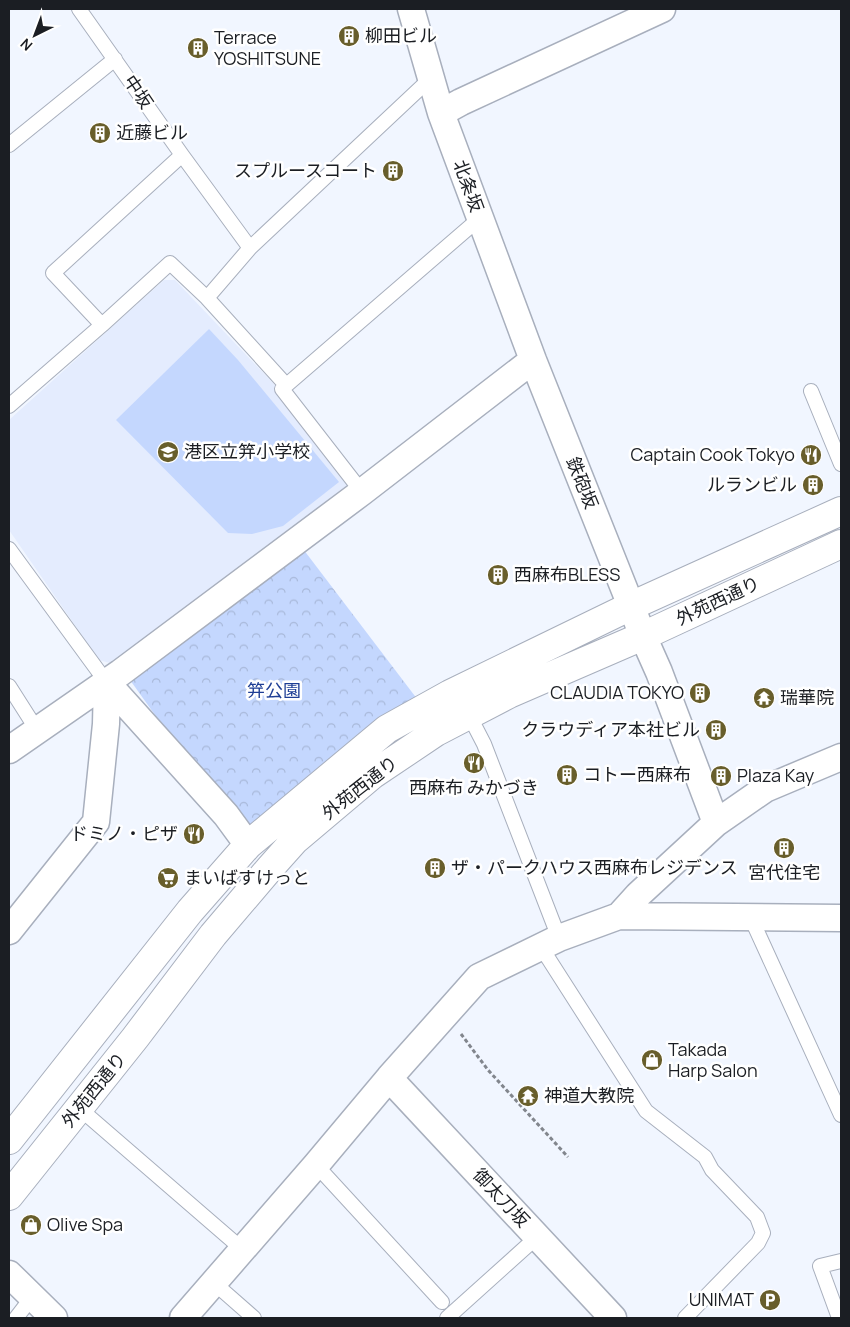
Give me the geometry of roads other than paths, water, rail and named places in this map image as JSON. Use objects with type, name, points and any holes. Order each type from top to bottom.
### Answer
[{"type":"main road","name":"外苑西通り","points":[[9,1140],[190,912],[248,845],[387,729],[450,694],[631,606],[841,511]]},
{"type":"main road","name":"外苑西通り","points":[[9,1196],[135,1038],[213,935],[270,868],[295,840],[372,775],[436,732],[509,694],[643,636],[841,544]]},
{"type":"street","name":"北条坂","points":[[411,9],[441,113],[533,360]]},
{"type":"street","points":[[441,113],[662,9]]},
{"type":"street","points":[[9,750],[107,683],[362,492],[533,360]]},
{"type":"street","name":"鉄砲坂","points":[[533,360],[659,672],[716,823]]},
{"type":"street","points":[[107,683],[226,815],[248,845]]},
{"type":"street","points":[[9,931],[96,822],[106,724],[107,683]]},
{"type":"street","points":[[619,916],[638,895],[716,823],[765,789],[841,757]]},
{"type":"street","points":[[182,1318],[316,1165],[389,1078],[479,977],[550,942],[619,916],[841,918]]},
{"type":"street","name":"御太刀坂","points":[[389,1078],[613,1318]]},
{"type":"street","points":[[9,1274],[54,1318]]},
{"type":"lane","name":"中坂","points":[[79,9],[250,248]]},
{"type":"lane","points":[[9,145],[115,58]]},
{"type":"lane","points":[[207,298],[250,248],[431,78]]},
{"type":"lane","points":[[102,325],[53,273],[182,155]]},
{"type":"lane","points":[[362,492],[282,389],[480,218]]},
{"type":"lane","points":[[9,406],[170,264],[207,298],[286,385]]},
{"type":"lane","points":[[810,391],[841,464]]},
{"type":"lane","points":[[9,549],[107,683]]},
{"type":"lane","points":[[9,686],[37,730]]},
{"type":"lane","points":[[469,715],[484,744],[550,942],[646,1111],[705,1157],[712,1170],[757,1217],[763,1233],[758,1243],[685,1318]]},
{"type":"lane","points":[[751,918],[841,1114]]},
{"type":"lane","points":[[79,1108],[242,1249]]},
{"type":"lane","points":[[316,1165],[442,1302]]},
{"type":"lane","points":[[447,1318],[537,1237]]},
{"type":"lane","points":[[838,1315],[820,1266],[841,1261]]},
{"type":"lane","points":[[213,1282],[254,1318]]},
{"type":"lane","points":[[16,1318],[32,1296]]},
{"type":"place","name":"柳田ビル","points":[[349,36]]},
{"type":"place","name":"Terrace YOSHITSUNE","points":[[198,48]]},
{"type":"place","name":"近藤ビル","points":[[100,133]]},
{"type":"place","name":"スプルースコート","points":[[393,171]]},
{"type":"place","name":"港区立笄小学校","points":[[168,452]]},
{"type":"place","name":"Captain Cook Tokyo","points":[[811,455]]},
{"type":"place","name":"ルランビル","points":[[813,485]]},
{"type":"place","name":"西麻布BLESS","points":[[498,575]]},
{"type":"place","name":"CLAUDIA TOKYO","points":[[700,693]]},
{"type":"place","name":"瑞華院","points":[[764,698]]},
{"type":"place","name":"クラウディア本社ビル","points":[[716,730]]},
{"type":"place","name":"西麻布 みかづき","points":[[474,763]]},
{"type":"place","name":"コトー西麻布","points":[[567,775]]},
{"type":"place","name":"Plaza Kay","points":[[721,776]]},
{"type":"place","name":"ドミノ・ピザ","points":[[194,834]]},
{"type":"place","name":"宮代住宅","points":[[784,848]]},
{"type":"place","name":"ザ・パークハウス西麻布レジデンス","points":[[435,868]]},
{"type":"place","name":"まいばすけっと","points":[[168,878]]},
{"type":"place","name":"Takada Harp Salon","points":[[652,1060]]},
{"type":"place","name":"神道大教院","points":[[528,1096]]},
{"type":"place","name":"Olive Spa","points":[[31,1225]]},
{"type":"place","name":"UNIMAT","points":[[770,1300]]},
{"type":"park label","name":"笄公園","points":[[274,691]]}]
